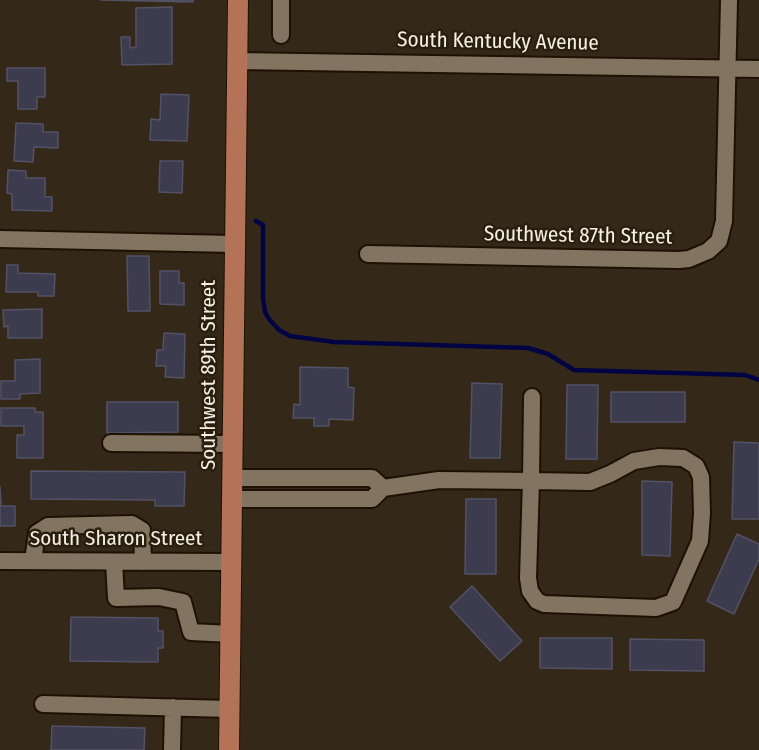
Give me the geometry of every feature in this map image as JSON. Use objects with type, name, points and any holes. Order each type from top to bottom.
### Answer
[{"type":"main road","name":"Southwest 89th Street","points":[[229,750],[233,499],[233,244],[238,0]]},
{"type":"street","points":[[281,0],[281,35]]},
{"type":"street","name":"Southwest 87th Street","points":[[368,254],[679,260],[689,259],[708,251],[719,241],[724,221],[729,0]]},
{"type":"street","name":"South Kentucky Avenue","points":[[237,61],[759,69]]},
{"type":"street","points":[[0,239],[233,244]]},
{"type":"street","points":[[233,499],[372,499],[383,488],[439,480],[531,481],[590,482],[634,461],[659,457],[683,458],[696,466],[701,477],[702,513],[700,541],[673,602],[656,608],[544,604],[537,600],[530,591],[528,578],[531,481],[532,397]]},
{"type":"street","points":[[111,443],[233,444]]},
{"type":"street","points":[[233,478],[372,478],[383,488]]},
{"type":"street","points":[[33,561],[37,533],[48,526],[132,524],[142,530],[143,562]]},
{"type":"street","name":"South Sharon Street","points":[[0,561],[232,562]]},
{"type":"street","points":[[114,562],[116,598],[159,597],[183,602],[191,632],[231,634]]},
{"type":"street","points":[[42,704],[229,709]]},
{"type":"street","points":[[172,750],[173,707]]},
{"type":"building","points":[[101,0],[193,0],[193,2]]},
{"type":"building","points":[[172,7],[172,64],[122,65],[121,37],[130,37],[130,48],[136,47],[136,8]]},
{"type":"building","points":[[7,68],[45,68],[45,97],[37,97],[37,109],[18,109],[18,81],[7,81]]},
{"type":"building","points":[[161,94],[189,95],[187,141],[150,140],[151,119],[160,120]]},
{"type":"building","points":[[16,123],[43,124],[43,132],[58,132],[58,148],[34,147],[33,162],[14,161]]},
{"type":"building","points":[[160,161],[183,161],[182,193],[159,192]]},
{"type":"building","points":[[8,170],[26,171],[26,178],[45,178],[45,197],[52,197],[52,211],[12,210],[12,194],[7,193]]},
{"type":"building","points":[[127,256],[149,256],[150,311],[128,311]]},
{"type":"building","points":[[7,265],[18,265],[18,273],[55,274],[54,296],[38,296],[38,292],[6,292]]},
{"type":"building","points":[[160,271],[179,271],[179,283],[184,283],[184,305],[160,304]]},
{"type":"building","points":[[42,309],[42,338],[8,338],[8,326],[4,327],[3,310]]},
{"type":"building","points":[[164,333],[185,334],[184,378],[165,377],[166,366],[156,366],[157,350],[163,350]]},
{"type":"building","points":[[40,359],[40,393],[20,394],[20,399],[1,399],[1,381],[15,381],[15,360]]},
{"type":"building","points":[[300,367],[348,368],[348,387],[354,388],[353,420],[329,419],[329,426],[314,426],[314,418],[293,418],[294,404],[300,405]]},
{"type":"building","points":[[472,383],[502,384],[500,458],[470,458]]},
{"type":"building","points":[[567,385],[598,385],[597,459],[566,459]]},
{"type":"building","points":[[611,392],[685,392],[685,422],[611,422]]},
{"type":"building","points":[[107,402],[178,402],[178,432],[107,433]]},
{"type":"building","points":[[1,408],[35,408],[35,412],[43,412],[43,458],[17,458],[17,435],[24,435],[24,426],[1,426]]},
{"type":"building","points":[[734,442],[759,443],[759,519],[732,519]]},
{"type":"building","points":[[31,471],[185,472],[184,506],[155,506],[155,500],[31,499]]},
{"type":"building","points":[[642,481],[672,482],[670,556],[642,555]]},
{"type":"building","points":[[0,487],[1,506],[15,506],[15,526],[0,526]]},
{"type":"building","points":[[466,499],[496,499],[496,574],[465,574]]},
{"type":"building","points":[[737,534],[759,544],[759,559],[734,614],[707,601]]},
{"type":"building","points":[[472,586],[522,641],[500,661],[450,607]]},
{"type":"building","points":[[71,617],[158,618],[158,631],[163,631],[163,648],[158,648],[158,662],[70,661]]},
{"type":"building","points":[[540,638],[612,638],[612,669],[540,668]]},
{"type":"building","points":[[630,639],[704,640],[704,671],[630,670]]},
{"type":"building","points":[[52,726],[145,728],[144,750],[51,750]]},
{"type":"waterway","points":[[256,221],[263,225],[265,312],[279,330],[290,336],[334,342],[528,348],[548,354],[574,370],[745,375],[759,380]]}]
